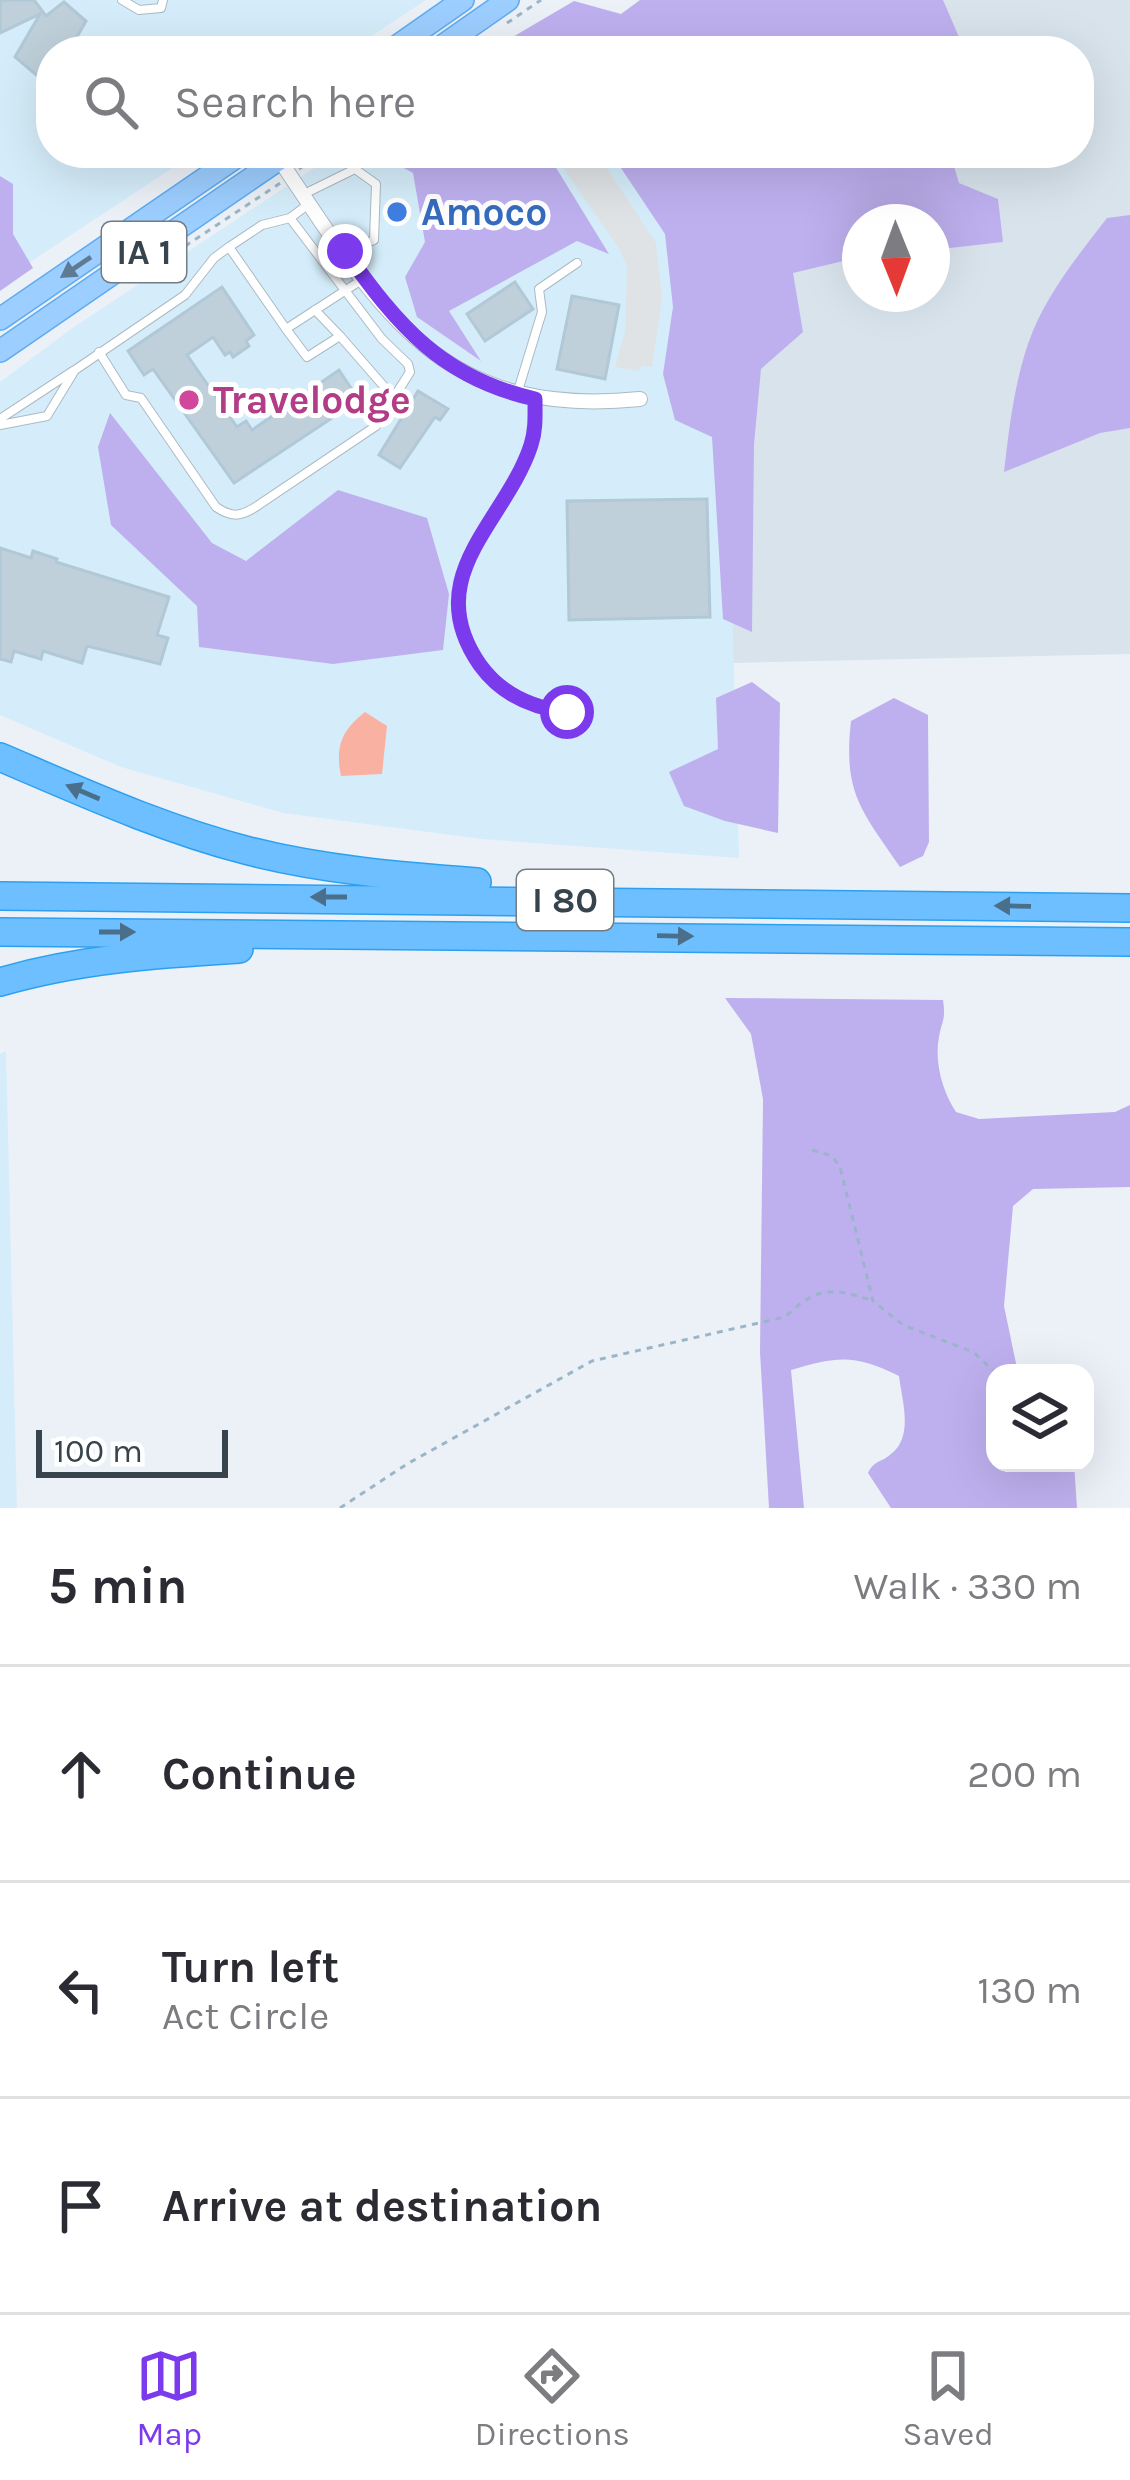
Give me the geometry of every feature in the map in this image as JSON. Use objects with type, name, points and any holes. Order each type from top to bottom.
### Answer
[{"type":"highway","points":[[0,757],[152,821],[249,851],[370,874],[494,883],[563,900]]},
{"type":"highway","name":"I 80","points":[[0,896],[1130,908]]},
{"type":"highway","name":"I 80","points":[[0,932],[1130,942]]},
{"type":"highway","points":[[0,982],[123,956],[305,946],[381,933]]},
{"type":"main road","points":[[411,36],[463,0]]},
{"type":"main road","points":[[456,36],[508,0]]},
{"type":"main road","name":"IA 1","points":[[0,319],[220,168]]},
{"type":"main road","name":"IA 1","points":[[0,351],[262,168]]},
{"type":"street","points":[[289,168],[398,323],[438,358],[484,384],[535,399],[592,404],[640,399]]},
{"type":"lane","points":[[122,0],[139,10],[161,8],[164,0]]},
{"type":"lane","points":[[0,422],[185,296],[214,258],[229,247],[262,226],[290,218],[307,198],[355,169],[376,184],[374,240],[345,251]]},
{"type":"lane","points":[[99,352],[126,395],[141,398],[217,507],[228,515],[254,508],[376,426],[410,372],[408,364],[344,291],[290,218]]},
{"type":"lane","points":[[229,247],[307,357],[340,336]]},
{"type":"lane","points":[[517,395],[542,312],[539,289],[577,263]]},
{"type":"lane","points":[[286,329],[364,278]]},
{"type":"lane","points":[[315,310],[394,399]]},
{"type":"lane","points":[[0,422],[47,416],[75,370]]},
{"type":"lane","points":[[535,399],[532,442],[467,558],[460,604],[467,642],[485,672],[515,697],[567,712]]},
{"type":"path","points":[[812,1150],[832,1156],[840,1167],[873,1301]]},
{"type":"path","points":[[340,1508],[407,1464],[592,1361],[785,1317],[824,1290],[873,1301],[903,1325],[973,1352],[986,1364]]},
{"type":"shaded area","points":[[0,0],[426,0],[372,36],[36,36],[36,168],[172,168],[0,282]]},
{"type":"shaded area","points":[[640,0],[943,0],[959,36],[514,36],[574,1],[621,14]]},
{"type":"shaded area","points":[[716,0],[1130,0],[1130,654],[733,663],[720,168],[1094,168],[1094,36],[717,36]]},
{"type":"shaded area","points":[[314,168],[720,168],[739,858],[482,839],[283,813],[121,767],[0,715],[0,382],[71,329]]},
{"type":"shaded area","points":[[404,168],[556,168],[609,254],[577,241],[449,311],[481,361],[417,317],[405,277],[425,242],[413,173]]},
{"type":"shaded area","points":[[563,168],[607,168],[656,243],[662,298],[652,367],[642,366],[640,371],[615,367],[625,331],[627,267]]},
{"type":"shaded area","points":[[621,168],[954,168],[959,183],[998,199],[1003,242],[950,248],[950,204],[842,204],[842,261],[793,273],[803,332],[761,369],[754,444],[752,632],[723,619],[712,437],[675,420],[663,374],[673,307],[665,234]]},
{"type":"shaded area","points":[[0,176],[13,184],[13,234],[33,268],[0,291]]},
{"type":"shaded area","points":[[1130,215],[1130,428],[1100,433],[1004,472],[1019,375],[1043,310],[1107,218]]},
{"type":"shaded area","points":[[110,413],[212,543],[246,561],[338,490],[427,518],[449,594],[443,650],[333,664],[199,647],[197,606],[111,525],[98,447]]},
{"type":"shaded area","points":[[752,682],[780,703],[778,833],[684,806],[669,772],[718,749],[716,698]]},
{"type":"shaded area","points":[[894,698],[928,715],[929,842],[923,856],[900,867],[858,800],[849,746],[851,721]]},
{"type":"shaded area","points":[[365,712],[387,726],[382,774],[341,776],[342,740]]},
{"type":"shaded area","points":[[725,998],[943,1000],[939,1067],[956,1112],[979,1119],[1115,1112],[1130,1105],[1130,1187],[1033,1189],[1013,1206],[1004,1306],[1016,1364],[986,1364],[986,1472],[1075,1472],[1077,1508],[891,1508],[868,1473],[902,1438],[905,1418],[899,1376],[846,1360],[791,1370],[804,1508],[769,1508],[760,1352],[763,1099],[751,1034]]},
{"type":"shaded area","points":[[6,1051],[17,1508],[0,1508],[0,1054]]},
{"type":"building","points":[[0,0],[34,0],[46,16],[64,2],[86,21],[77,36],[36,36],[36,75],[15,57],[40,14],[0,33]]},
{"type":"building","points":[[515,282],[533,309],[485,341],[467,314]]},
{"type":"building","points":[[222,287],[254,335],[246,341],[249,346],[233,357],[230,352],[225,355],[213,337],[187,355],[237,427],[246,421],[252,430],[339,370],[359,400],[234,483],[153,369],[144,375],[128,351]]},
{"type":"building","points":[[572,296],[619,305],[605,379],[557,369]]},
{"type":"building","points":[[418,391],[448,409],[440,420],[435,417],[400,468],[379,455]]},
{"type":"building","points":[[707,499],[710,617],[569,620],[567,501]]},
{"type":"building","points":[[0,548],[31,558],[33,551],[169,597],[157,635],[168,638],[160,664],[87,646],[82,663],[43,651],[41,659],[14,651],[11,662],[0,659]]},
{"type":"place","name":"Amoco","points":[[397,212]]},
{"type":"place","name":"Travelodge","points":[[189,400]]},
{"type":"route","points":[[345,251],[398,323],[438,358],[484,384],[535,399],[532,442],[467,558],[460,604],[467,642],[485,672],[529,704],[567,712]]}]
